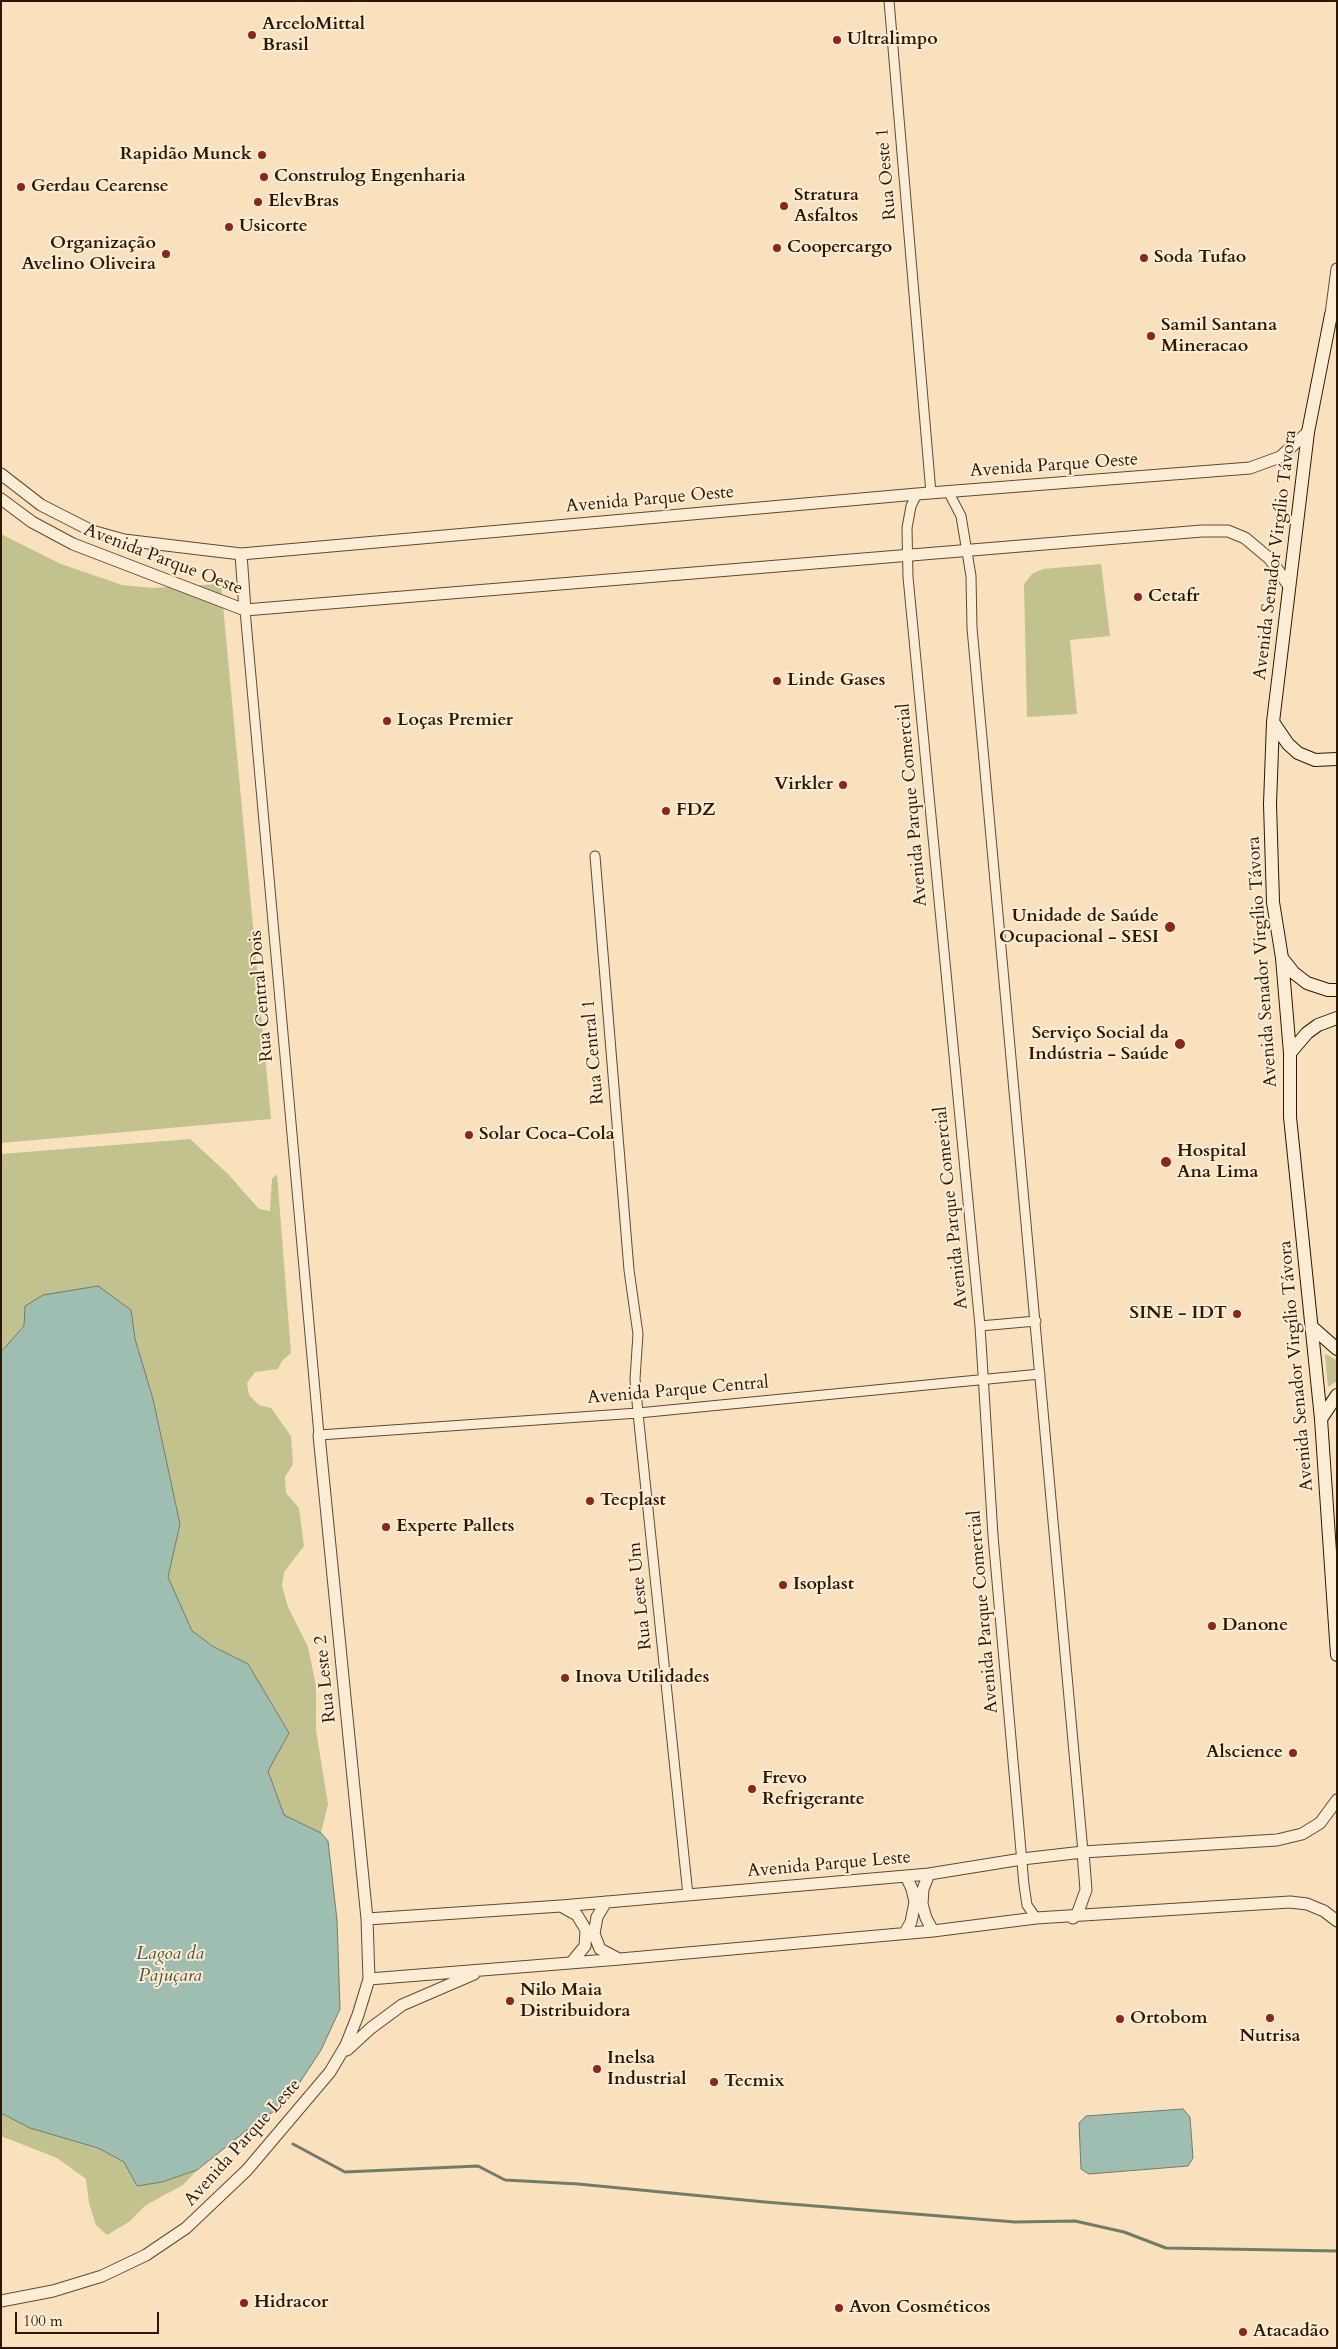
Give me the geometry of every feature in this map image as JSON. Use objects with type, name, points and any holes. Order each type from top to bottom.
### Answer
[{"type":"main road","name":"Avenida Senador Virgílio Távora","points":[[1334,310],[1308,432],[1273,722],[1270,804],[1273,902],[1282,958],[1290,1053],[1290,1117],[1321,1418],[1337,1655]]},
{"type":"main road","points":[[1273,722],[1288,744],[1298,753],[1315,760],[1337,759]]},
{"type":"main road","points":[[1282,958],[1294,973],[1307,984],[1328,990],[1337,990]]},
{"type":"main road","points":[[1290,1053],[1307,1033],[1318,1025],[1337,1018]]},
{"type":"main road","points":[[1312,1327],[1337,1349]]},
{"type":"main road","points":[[1321,1418],[1337,1395]]},
{"type":"street","name":"Rua Oeste 1","points":[[889,1],[931,493]]},
{"type":"street","name":"Avenida Senador Virgílio Távora","points":[[1334,310],[1337,269]]},
{"type":"street","name":"Avenida Parque Oeste","points":[[1,474],[41,505],[92,531],[124,540],[241,554],[917,494],[1250,468],[1280,456],[1308,432]]},
{"type":"street","points":[[948,492],[960,516],[968,550],[972,628],[1083,1852],[1086,1890],[1078,1912],[1072,1918]]},
{"type":"street","name":"Avenida Parque Comercial","points":[[917,494],[908,516],[907,555],[980,1326],[993,1536],[1022,1859],[1027,1905],[1036,1918]]},
{"type":"street","name":"Avenida Parque Oeste","points":[[1,499],[32,522],[73,544],[245,610],[1202,531],[1228,531],[1245,538],[1257,546],[1270,559],[1290,586]]},
{"type":"street","name":"Rua Central Dois","points":[[241,554],[319,1435]]},
{"type":"street","name":"Rua Central 1","points":[[595,856],[629,1270],[638,1334],[636,1379],[638,1413]]},
{"type":"street","points":[[980,1326],[1036,1322]]},
{"type":"street","name":"Avenida Parque Central","points":[[319,1435],[638,1413],[1040,1374]]},
{"type":"street","name":"Rua Leste Um","points":[[638,1413],[688,1894]]},
{"type":"street","name":"Rua Leste 2","points":[[319,1435],[367,1919]]},
{"type":"street","name":"Avenida Parque Leste","points":[[1,2301],[53,2291],[102,2276],[129,2264],[170,2241],[204,2214],[247,2170],[338,2060],[353,2030],[369,1978],[367,1919],[561,1906],[929,1874],[1022,1859],[1083,1852],[1277,1840],[1302,1834],[1320,1823],[1337,1800]]},
{"type":"street","points":[[929,1874],[923,1889],[922,1904],[926,1918],[933,1931]]},
{"type":"street","points":[[905,1933],[911,1922],[915,1902],[906,1876]]},
{"type":"street","points":[[606,1902],[597,1917],[594,1934],[600,1949],[620,1959]]},
{"type":"street","points":[[369,1978],[571,1964],[933,1931],[1036,1918],[1072,1918],[1290,1902],[1307,1904],[1337,1921]]},
{"type":"street","points":[[561,1906],[577,1915],[586,1930],[585,1946],[571,1964]]},
{"type":"street","points":[[338,2060],[370,2028],[402,2005],[451,1982],[484,1971]]},
{"type":"green space","points":[[1,534],[61,564],[122,585],[152,588],[221,584],[271,1119],[1,1143]]},
{"type":"green space","points":[[1101,564],[1110,636],[1070,640],[1077,714],[1027,717],[1024,584],[1032,574],[1043,569]]},
{"type":"green space","points":[[190,1139],[228,1174],[259,1209],[270,1211],[272,1179],[277,1174],[291,1353],[282,1361],[278,1369],[255,1372],[247,1383],[249,1395],[259,1405],[271,1408],[291,1436],[293,1464],[285,1477],[286,1493],[299,1508],[304,1546],[284,1572],[282,1586],[288,1607],[308,1647],[316,1686],[316,1730],[328,1804],[321,1833],[284,1815],[268,1771],[289,1733],[248,1664],[214,1647],[192,1631],[168,1577],[180,1524],[153,1399],[135,1339],[131,1310],[25,1306],[24,1326],[1,1352],[1,1154]]},
{"type":"green space","points":[[1325,1354],[1337,1360],[1337,1381],[1328,1387]]},
{"type":"green space","points":[[1,2113],[30,2128],[98,2148],[124,2162],[137,2186],[162,2182],[197,2170],[183,2185],[146,2205],[129,2222],[107,2235],[96,2225],[89,2203],[86,2179],[57,2158],[1,2136]]},
{"type":"water","name":"Lagoa da Pajuçara","points":[[98,1286],[131,1310],[135,1339],[153,1399],[180,1524],[168,1577],[192,1631],[214,1647],[248,1664],[289,1733],[268,1771],[284,1815],[321,1833],[328,1841],[337,1920],[340,2009],[321,2050],[285,2105],[261,2119],[197,2170],[162,2182],[137,2186],[124,2162],[98,2148],[30,2128],[1,2113],[1,1352],[24,1326],[25,1306],[43,1295]]},
{"type":"water","points":[[1183,2109],[1190,2117],[1193,2158],[1188,2166],[1089,2174],[1081,2169],[1079,2123],[1086,2116]]},
{"type":"waterway","points":[[293,2144],[345,2172],[478,2166],[505,2180],[578,2184],[765,2202],[1015,2222],[1075,2221],[1124,2232],[1166,2248],[1337,2251]]},
{"type":"place","name":"ArceloMittal Brasil","points":[[252,35]]},
{"type":"place","name":"Ultralimpo","points":[[837,40]]},
{"type":"place","name":"Rapidão Munck","points":[[262,155]]},
{"type":"place","name":"Construlog Engenharia","points":[[264,177]]},
{"type":"place","name":"Gerdau Cearense","points":[[21,187]]},
{"type":"place","name":"ElevBras","points":[[258,202]]},
{"type":"place","name":"Stratura Asfaltos","points":[[784,206]]},
{"type":"place","name":"Usicorte","points":[[229,227]]},
{"type":"place","name":"Coopercargo","points":[[777,248]]},
{"type":"place","name":"Organização Avelino Oliveira","points":[[166,254]]},
{"type":"place","name":"Soda Tufao","points":[[1144,258]]},
{"type":"place","name":"Samil Santana Mineracao","points":[[1151,336]]},
{"type":"place","name":"Cetafr","points":[[1138,597]]},
{"type":"place","name":"Linde Gases","points":[[777,681]]},
{"type":"place","name":"Loças Premier","points":[[387,721]]},
{"type":"place","name":"Virkler","points":[[843,785]]},
{"type":"place","name":"FDZ","points":[[666,811]]},
{"type":"place","name":"Unidade de Saúde Ocupacional - SESI","points":[[1170,927]]},
{"type":"place","name":"Serviço Social da Indústria - Saúde","points":[[1180,1044]]},
{"type":"place","name":"Solar Coca-Cola","points":[[469,1135]]},
{"type":"place","name":"Hospital Ana Lima","points":[[1166,1162]]},
{"type":"place","name":"SINE - IDT","points":[[1237,1314]]},
{"type":"place","name":"Tecplast","points":[[590,1501]]},
{"type":"place","name":"Experte Pallets","points":[[386,1527]]},
{"type":"place","name":"Isoplast","points":[[783,1585]]},
{"type":"place","name":"Danone","points":[[1212,1626]]},
{"type":"place","name":"Inova Utilidades","points":[[565,1678]]},
{"type":"place","name":"Alscience","points":[[1293,1753]]},
{"type":"place","name":"Frevo Refrigerante","points":[[752,1789]]},
{"type":"place","name":"Nilo Maia Distribuidora","points":[[510,2001]]},
{"type":"place","name":"Nutrisa","points":[[1270,2018]]},
{"type":"place","name":"Ortobom","points":[[1120,2019]]},
{"type":"place","name":"Inelsa Industrial","points":[[597,2069]]},
{"type":"place","name":"Tecmix","points":[[714,2082]]},
{"type":"place","name":"Hidracor","points":[[244,2303]]},
{"type":"place","name":"Avon Cosméticos","points":[[839,2308]]},
{"type":"place","name":"Atacadão","points":[[1243,2332]]}]
